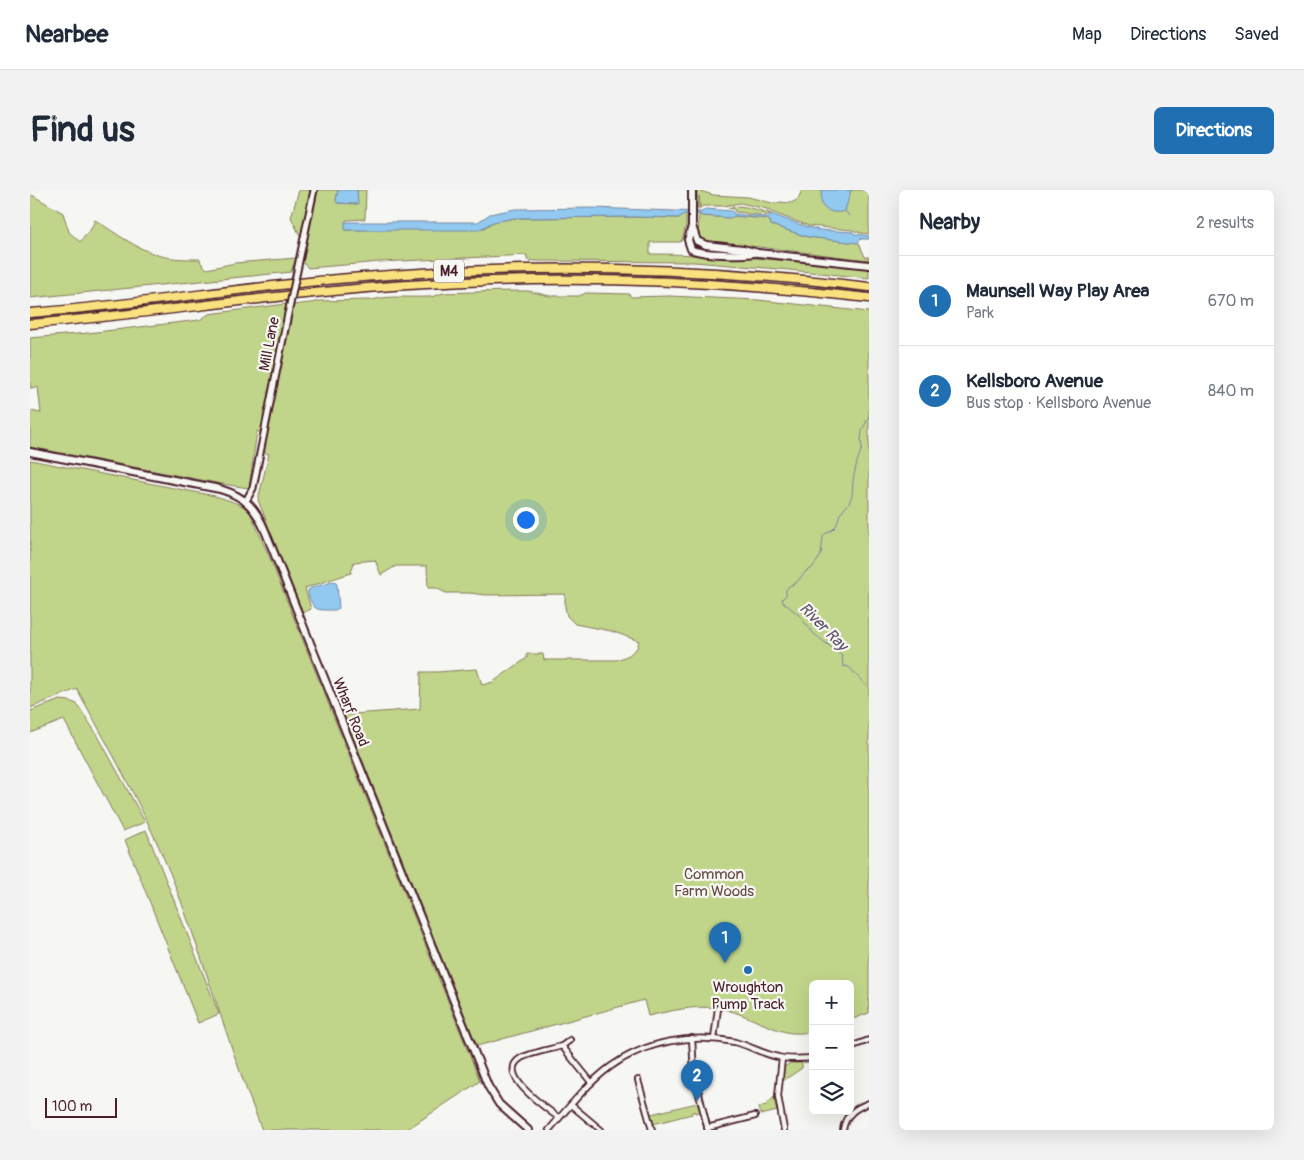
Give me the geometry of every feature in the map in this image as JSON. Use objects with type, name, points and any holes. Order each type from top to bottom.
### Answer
[{"type":"highway","name":"M4","points":[[30,313],[93,308],[294,283],[423,272],[512,269],[597,268],[688,271],[773,277],[869,287]]},
{"type":"highway","name":"M4","points":[[30,324],[349,289],[512,280],[685,282],[869,298]]},
{"type":"main road","points":[[692,190],[692,226],[688,240],[690,247],[694,251],[744,255],[758,253]]},
{"type":"main road","points":[[692,226],[697,241],[702,244],[743,249],[758,253],[869,265]]},
{"type":"main road","name":"Wharf Road","points":[[30,452],[216,488],[232,493],[246,501],[256,513],[266,533],[488,1086],[499,1104],[528,1130]]},
{"type":"street","name":"Mill Lane","points":[[246,501],[253,488],[314,190]]},
{"type":"street","points":[[714,1039],[718,1008]]},
{"type":"street","points":[[692,1038],[694,1074],[707,1129],[755,1116]]},
{"type":"street","points":[[549,1130],[592,1082],[610,1066],[642,1049],[658,1044],[692,1038],[714,1039],[741,1044],[782,1058],[809,1058]]},
{"type":"street","points":[[559,1118],[526,1091],[517,1079],[514,1070],[516,1064],[522,1058],[562,1046],[570,1040]]},
{"type":"street","points":[[854,1046],[869,1040]]},
{"type":"street","points":[[562,1046],[592,1082]]},
{"type":"street","points":[[782,1058],[778,1096],[784,1130]]},
{"type":"street","points":[[638,1080],[652,1130]]},
{"type":"street","points":[[843,1130],[844,1122],[849,1114],[869,1103]]},
{"type":"street","points":[[571,1105],[601,1130]]},
{"type":"green space","points":[[299,190],[312,190],[301,238],[291,217]]},
{"type":"green space","points":[[318,190],[338,190],[336,200],[338,203],[357,204],[357,190],[366,190],[365,219],[346,220],[346,230],[484,228],[493,222],[515,218],[679,218],[684,213],[686,214],[686,226],[682,240],[680,242],[650,242],[650,254],[759,258],[869,269],[869,278],[694,262],[535,261],[527,260],[527,255],[380,262],[308,268],[303,262]]},
{"type":"green space","points":[[697,190],[713,195],[748,197],[776,204],[795,201],[802,190],[869,190],[869,234],[852,230],[809,226],[771,212],[771,210],[740,203],[724,206],[703,206],[700,208],[699,196],[699,209],[697,209]]},
{"type":"green space","points":[[30,194],[63,213],[69,232],[80,242],[91,229],[95,220],[126,240],[152,253],[180,259],[200,259],[207,269],[235,263],[296,258],[291,272],[30,298]]},
{"type":"green space","points":[[738,206],[770,214],[764,216],[764,213],[760,215],[747,214],[735,212],[734,209],[728,208]]},
{"type":"green space","points":[[699,214],[702,216],[768,219],[771,225],[808,237],[859,243],[865,257],[869,257],[869,260],[708,241],[698,236]]},
{"type":"green space","name":"Common Farm Woods","points":[[528,291],[550,296],[579,296],[586,293],[629,294],[631,297],[669,296],[758,300],[869,312],[869,1013],[854,1019],[854,980],[809,980],[809,1032],[786,1032],[735,1012],[708,1007],[673,1010],[648,1016],[644,1000],[477,1046],[346,719],[341,715],[420,709],[421,672],[477,669],[482,685],[493,682],[527,658],[527,654],[543,654],[544,660],[617,660],[629,655],[637,648],[639,641],[611,631],[575,624],[567,616],[565,594],[486,595],[446,593],[436,588],[428,588],[427,566],[396,566],[381,575],[375,560],[354,562],[351,573],[305,588],[311,609],[303,613],[258,500],[269,454],[263,452],[294,305],[319,301],[431,297],[444,293]]},
{"type":"green space","points":[[286,304],[261,433],[257,431],[249,488],[30,447],[30,411],[41,413],[38,387],[30,388],[30,338],[200,320],[209,314]]},
{"type":"green space","points":[[30,460],[215,496],[238,504],[250,512],[480,1081],[406,1130],[262,1130],[159,846],[77,689],[30,708]]},
{"type":"green space","points":[[60,700],[77,704],[98,736],[145,822],[123,831],[64,720],[30,733],[30,711]]},
{"type":"green space","points":[[146,830],[219,1014],[198,1023],[125,840]]},
{"type":"green space","points":[[790,1063],[802,1063],[802,1068],[780,1083],[783,1068]]},
{"type":"green space","points":[[774,1097],[777,1111],[761,1115],[759,1107],[766,1105]]},
{"type":"green space","points":[[697,1103],[700,1112],[695,1113],[694,1111],[692,1114],[653,1124],[651,1114]]},
{"type":"water","points":[[338,190],[357,190],[358,204],[337,203]]},
{"type":"water","points":[[822,190],[851,190],[845,211],[833,212],[823,207],[821,201]]},
{"type":"water","points":[[593,208],[702,212],[705,209],[732,211],[734,214],[765,217],[771,214],[807,227],[820,230],[853,232],[869,236],[869,239],[861,239],[857,243],[808,237],[771,225],[767,219],[702,216],[700,214],[684,214],[679,218],[515,218],[493,222],[479,230],[345,230],[345,222],[478,222],[490,214],[515,209]]},
{"type":"water","points":[[332,582],[337,585],[339,608],[336,610],[320,610],[316,608],[311,602],[308,590]]},
{"type":"waterway","points":[[845,211],[849,216]]},
{"type":"waterway","name":"River Ray","points":[[869,416],[862,431],[862,448],[857,462],[852,496],[849,503],[840,514],[836,526],[823,537],[821,555],[818,560],[797,582],[788,587],[786,595],[782,599],[799,615],[813,633],[842,656],[843,666],[849,667],[869,689]]},
{"type":"place","name":"Maunsell Way Play Area","points":[[725,963]]},
{"type":"place","name":"Wroughton Pump Track","points":[[748,970]]},
{"type":"place","name":"Kellsboro Avenue","points":[[697,1101]]}]
